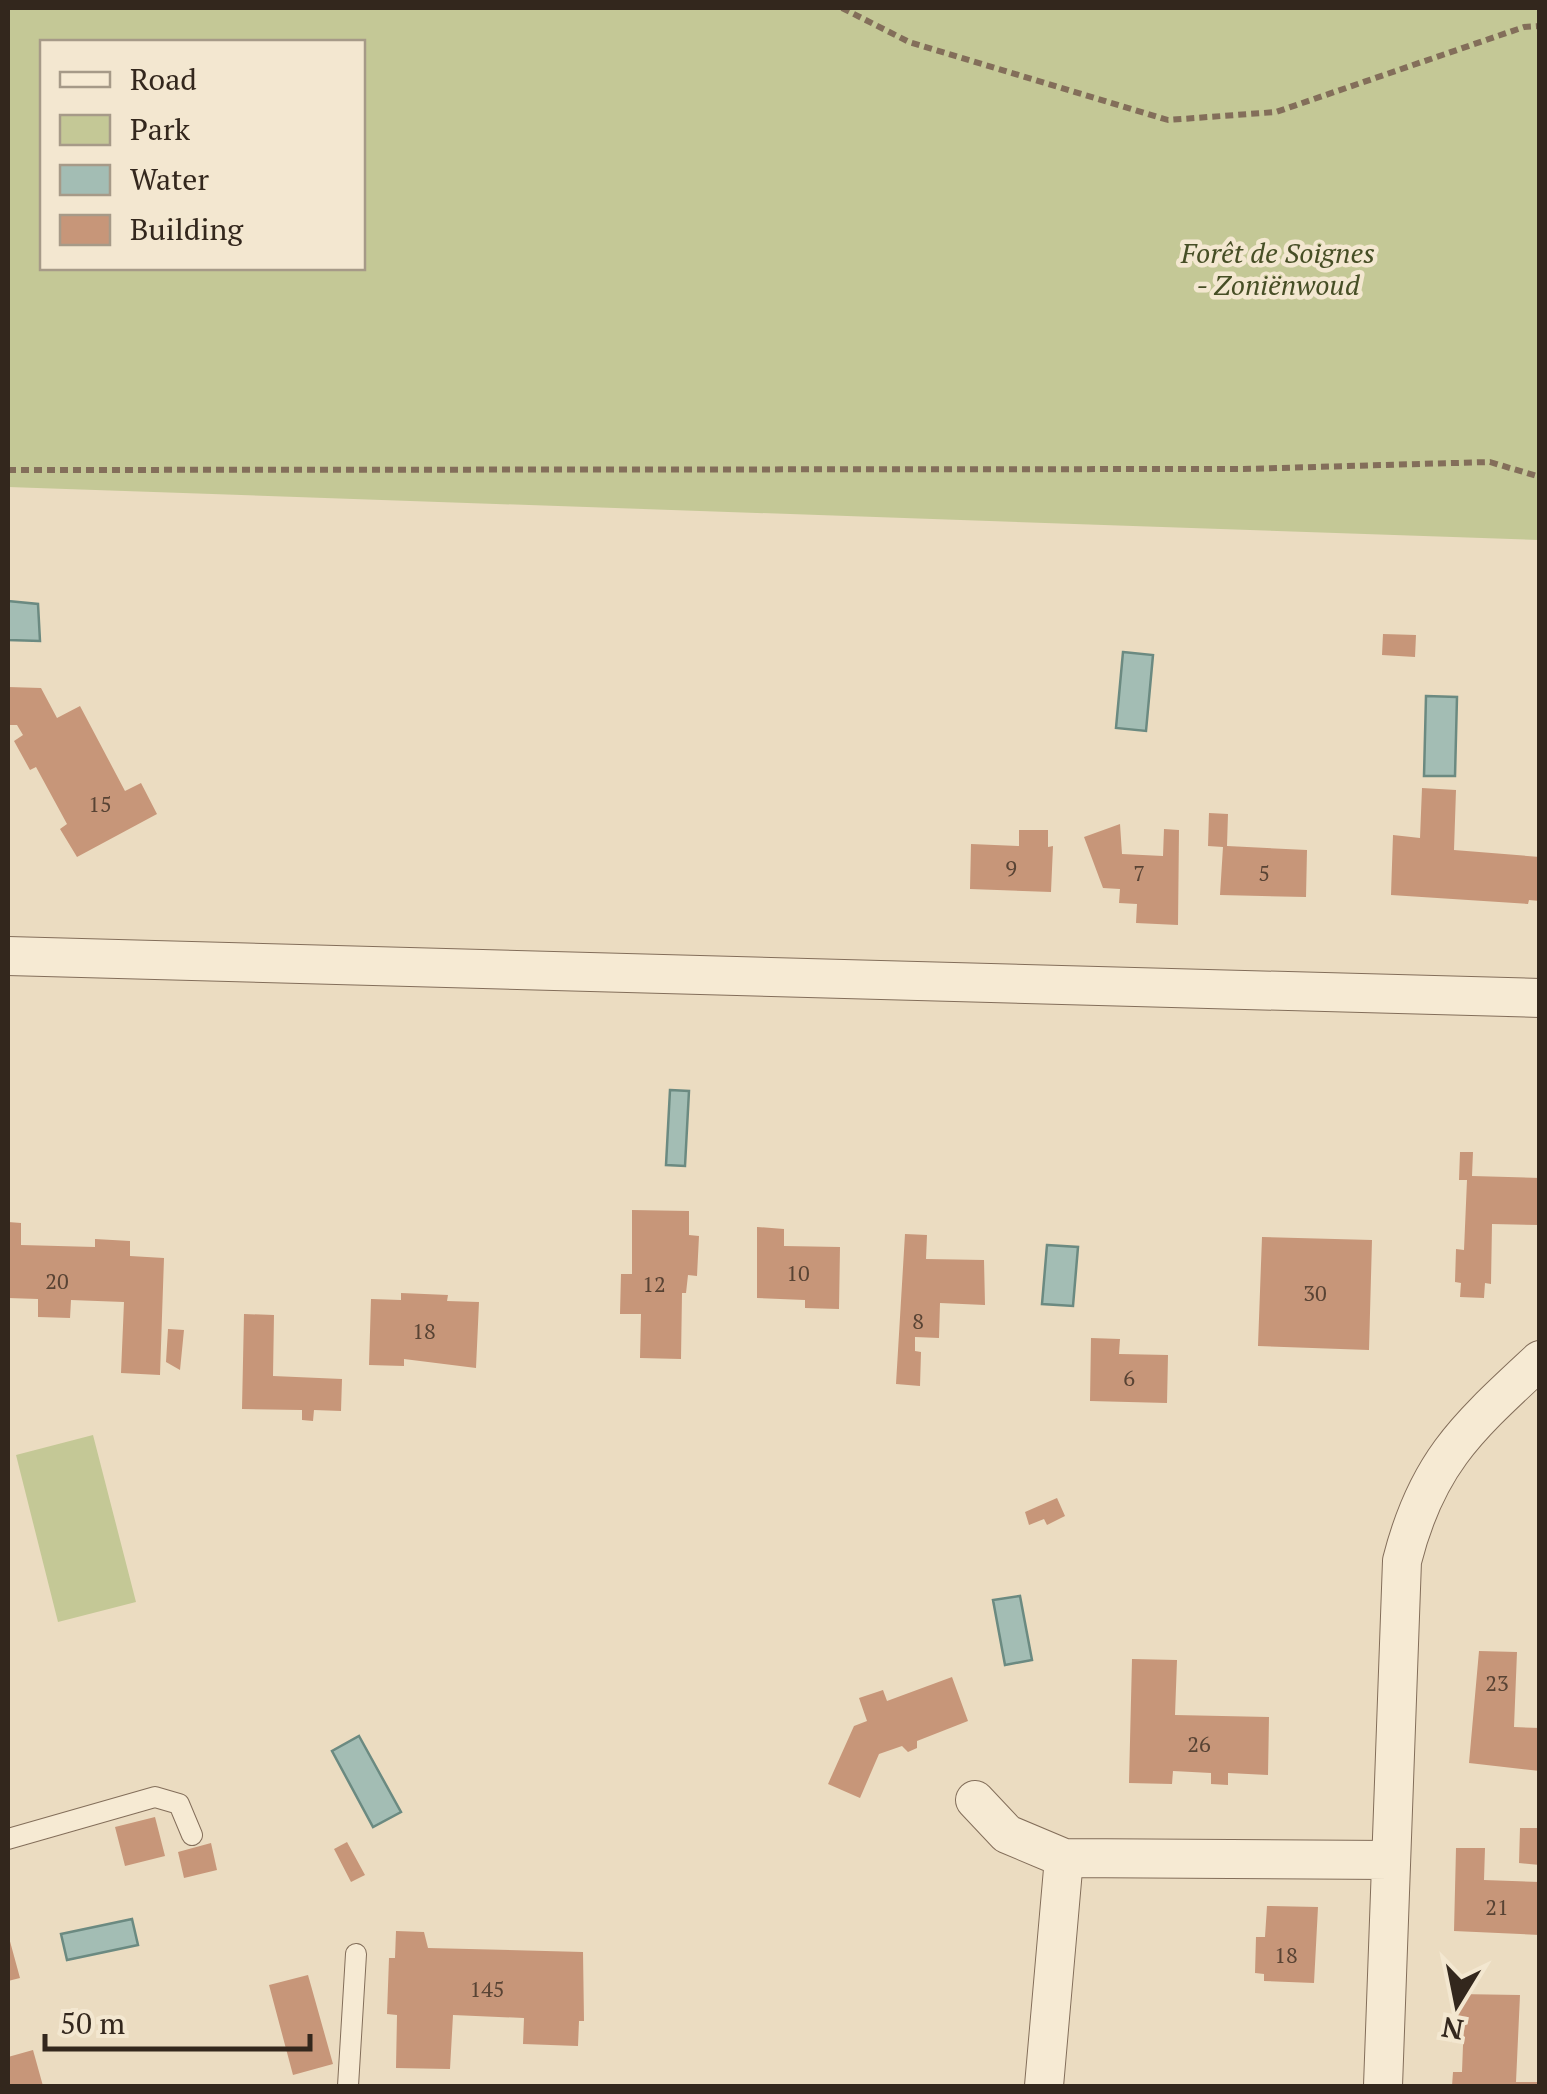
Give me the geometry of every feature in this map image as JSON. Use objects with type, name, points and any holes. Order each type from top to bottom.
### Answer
[{"type":"street","points":[[8,956],[1540,998]]},
{"type":"street","points":[[1383,2086],[1402,1561],[1410,1530],[1438,1467],[1460,1434],[1540,1360]]},
{"type":"street","points":[[976,1800],[1007,1834],[1064,1858],[1390,1860]]},
{"type":"street","points":[[1044,2086],[1064,1858]]},
{"type":"lane","points":[[8,1839],[156,1797],[178,1804],[192,1835]]},
{"type":"lane","points":[[348,2086],[356,1954]]},
{"type":"path","points":[[842,8],[909,42],[1168,120],[1276,112],[1524,27],[1540,26]]},
{"type":"path","points":[[8,470],[1243,469],[1490,462],[1540,477]]},
{"type":"green space","name":"Forêt de Soignes - Zoniënwoud","points":[[8,8],[1539,8],[1539,540],[8,487]]},
{"type":"green space","points":[[93,1435],[136,1602],[58,1622],[16,1455]]},
{"type":"water","points":[[8,601],[38,604],[40,641],[8,640]]},
{"type":"water","points":[[1123,652],[1153,655],[1146,731],[1116,728]]},
{"type":"water","points":[[1426,696],[1457,697],[1455,776],[1424,776]]},
{"type":"water","points":[[670,1090],[689,1091],[685,1166],[666,1165]]},
{"type":"water","points":[[1047,1245],[1078,1247],[1073,1306],[1042,1304]]},
{"type":"water","points":[[1020,1596],[1032,1660],[1005,1665],[993,1600]]},
{"type":"water","points":[[359,1736],[401,1812],[373,1827],[332,1751]]},
{"type":"water","points":[[132,1919],[138,1945],[67,1960],[61,1934]]},
{"type":"building","points":[[1383,634],[1416,635],[1415,657],[1382,655]]},
{"type":"building","points":[[8,687],[41,688],[57,718],[80,706],[125,791],[141,783],[157,814],[77,857],[60,829],[67,824],[36,767],[30,770],[14,741],[23,735],[17,725],[8,725]]},
{"type":"building","points":[[1422,788],[1456,790],[1454,850],[1540,857],[1540,901],[1529,900],[1528,904],[1391,895],[1393,835],[1420,838]]},
{"type":"building","points":[[1209,813],[1228,814],[1227,846],[1307,850],[1306,897],[1220,895],[1223,847],[1208,846]]},
{"type":"building","points":[[1120,824],[1122,854],[1163,856],[1164,829],[1179,830],[1178,925],[1136,923],[1137,904],[1119,903],[1120,889],[1103,888],[1084,837]]},
{"type":"building","points":[[1019,830],[1048,830],[1048,847],[1053,846],[1051,892],[970,889],[971,844],[1019,846]]},
{"type":"building","points":[[1460,1152],[1473,1152],[1472,1176],[1540,1178],[1540,1225],[1492,1224],[1491,1284],[1485,1283],[1484,1298],[1460,1297],[1461,1283],[1455,1282],[1456,1249],[1464,1250],[1467,1180],[1459,1180]]},
{"type":"building","points":[[632,1210],[689,1211],[689,1235],[699,1236],[697,1276],[688,1275],[686,1293],[682,1293],[681,1359],[640,1358],[641,1314],[620,1314],[621,1274],[632,1274]]},
{"type":"building","points":[[8,1222],[21,1223],[21,1245],[95,1247],[95,1239],[130,1241],[130,1256],[164,1258],[160,1375],[121,1373],[124,1302],[71,1300],[70,1318],[38,1317],[38,1299],[8,1298]]},
{"type":"building","points":[[757,1227],[784,1229],[784,1246],[840,1247],[839,1309],[805,1308],[805,1300],[757,1298]]},
{"type":"building","points":[[905,1234],[927,1235],[926,1259],[984,1260],[985,1305],[940,1303],[939,1338],[915,1337],[915,1351],[921,1352],[920,1386],[896,1384]]},
{"type":"building","points":[[1262,1237],[1372,1240],[1369,1350],[1258,1346]]},
{"type":"building","points":[[401,1293],[448,1295],[447,1301],[479,1302],[476,1368],[404,1359],[404,1366],[369,1365],[371,1299],[401,1300]]},
{"type":"building","points":[[244,1314],[274,1315],[273,1376],[342,1379],[341,1411],[314,1410],[313,1421],[302,1420],[302,1410],[242,1409]]},
{"type":"building","points":[[168,1329],[184,1330],[180,1370],[166,1362]]},
{"type":"building","points":[[1091,1338],[1120,1339],[1119,1354],[1168,1355],[1167,1403],[1090,1401]]},
{"type":"building","points":[[1057,1498],[1065,1516],[1047,1525],[1044,1519],[1029,1525],[1025,1512]]},
{"type":"building","points":[[1479,1651],[1517,1652],[1514,1727],[1540,1728],[1540,1771],[1469,1763]]},
{"type":"building","points":[[1132,1659],[1177,1660],[1175,1715],[1269,1717],[1268,1775],[1228,1773],[1228,1785],[1211,1784],[1211,1773],[1173,1771],[1172,1784],[1129,1783]]},
{"type":"building","points":[[952,1677],[968,1721],[917,1741],[917,1748],[908,1752],[902,1746],[879,1754],[860,1798],[828,1784],[854,1726],[867,1721],[859,1698],[883,1690],[887,1701]]},
{"type":"building","points":[[155,1817],[165,1856],[125,1866],[115,1827]]},
{"type":"building","points":[[1520,1828],[1540,1828],[1540,1865],[1519,1863]]},
{"type":"building","points":[[347,1842],[365,1875],[351,1882],[334,1849]]},
{"type":"building","points":[[211,1843],[217,1870],[184,1878],[178,1852]]},
{"type":"building","points":[[1456,1848],[1485,1848],[1484,1880],[1540,1882],[1540,1935],[1454,1931]]},
{"type":"building","points":[[1267,1906],[1318,1907],[1314,1983],[1264,1981],[1264,1974],[1255,1973],[1256,1937],[1265,1937]]},
{"type":"building","points":[[396,1931],[424,1932],[428,1948],[583,1952],[584,2021],[579,2021],[578,2046],[523,2044],[524,2018],[453,2015],[450,2069],[396,2068],[397,2015],[387,2014],[389,1958],[395,1958]]},
{"type":"building","points":[[8,1934],[20,1978],[8,1981]]},
{"type":"building","points":[[308,1975],[333,2064],[293,2075],[269,1985]]},
{"type":"building","points":[[1457,1994],[1520,1995],[1516,2082],[1540,2082],[1540,2086],[1452,2086],[1453,2072],[1462,2072],[1464,2019],[1456,2019]]},
{"type":"building","points":[[33,2050],[43,2086],[8,2086],[8,2057]]}]
